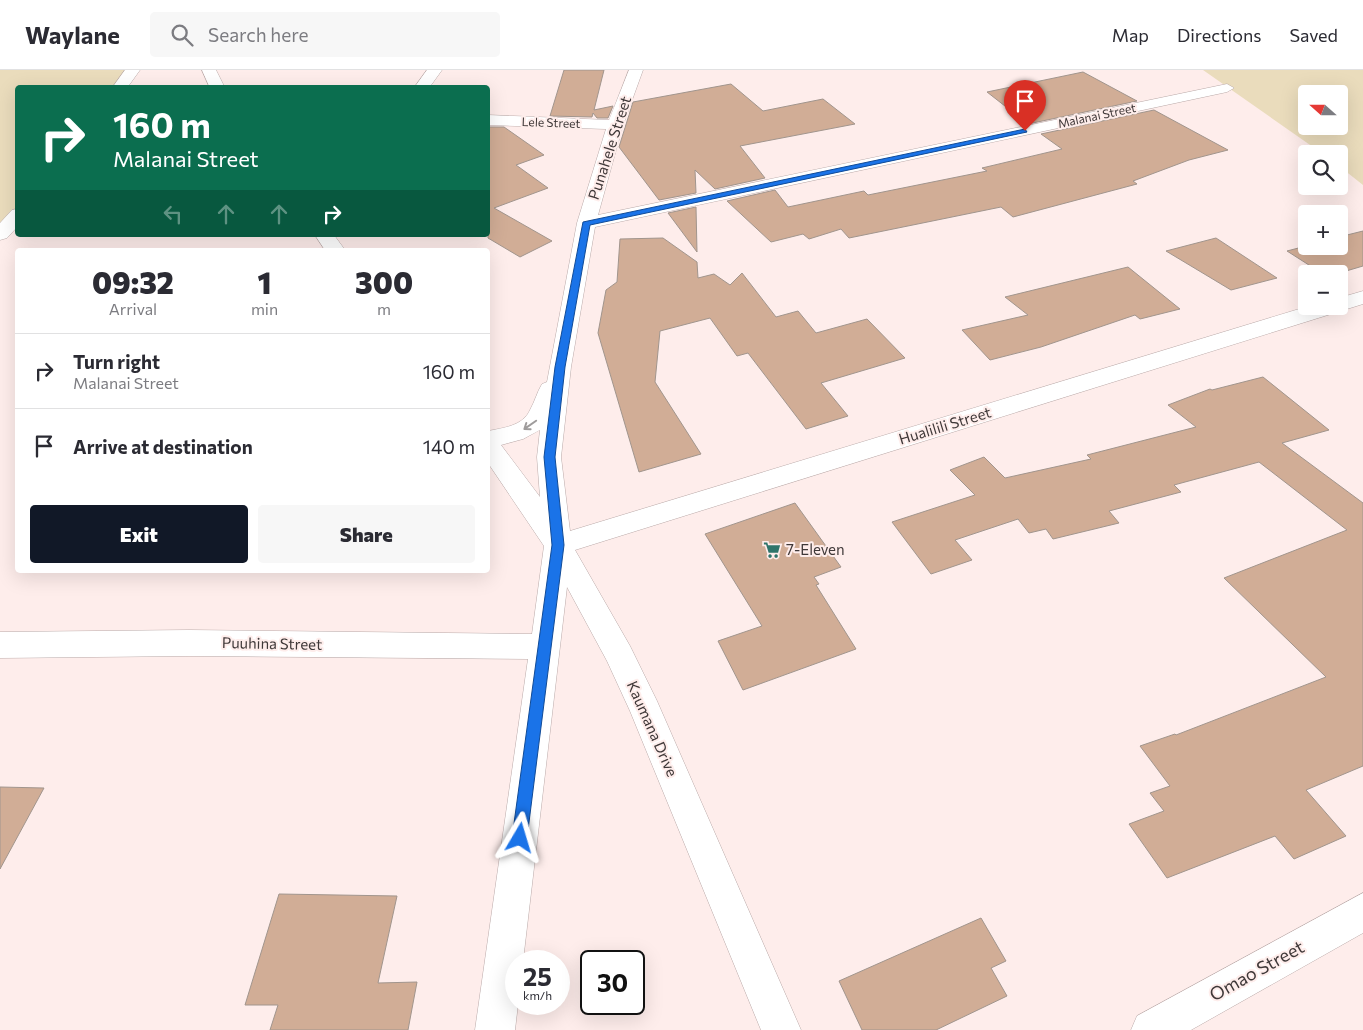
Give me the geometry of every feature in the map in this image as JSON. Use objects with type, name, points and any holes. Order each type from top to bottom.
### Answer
[{"type":"street","points":[[121,85],[133,70]]},
{"type":"street","points":[[209,70],[216,85]]},
{"type":"street","points":[[423,85],[435,70]]},
{"type":"street","name":"Punahele Street","points":[[495,1030],[558,545],[549,457],[560,367],[586,223],[616,126],[636,70]]},
{"type":"street","name":"Malanai Street","points":[[586,223],[1227,88]]},
{"type":"street","name":"Lele Street","points":[[490,120],[616,126]]},
{"type":"street","points":[[0,234],[15,217]]},
{"type":"street","points":[[326,237],[334,248]]},
{"type":"street","points":[[1348,301],[1363,297]]},
{"type":"street","name":"Hualilili Street","points":[[558,545],[1303,315]]},
{"type":"street","points":[[490,439],[513,434],[537,419],[560,367]]},
{"type":"street","name":"Kaumana Drive","points":[[490,449],[526,497],[558,545],[618,655],[646,711],[781,1030]]},
{"type":"street","name":"Puuhina Street","points":[[0,645],[189,643],[544,647]]},
{"type":"street","name":"Omao Street","points":[[1151,1030],[1363,912]]},
{"type":"shaded area","points":[[0,70],[133,70],[121,85],[15,85],[15,216],[0,234]]},
{"type":"shaded area","points":[[1203,70],[1363,70],[1363,185],[1348,173],[1348,145],[1310,145]]},
{"type":"building","points":[[564,70],[604,70],[594,110],[613,106],[608,118],[597,118],[593,113],[592,117],[550,116]]},
{"type":"building","points":[[1083,72],[1137,101],[1028,124],[987,92]]},
{"type":"building","points":[[731,84],[763,111],[823,99],[855,124],[740,146],[765,178],[715,189],[695,170],[696,193],[659,200],[619,147],[633,102]]},
{"type":"building","points":[[1154,110],[1228,150],[1189,160],[1133,181],[1137,184],[1013,217],[1001,207],[849,238],[841,229],[809,239],[803,234],[771,242],[727,201],[775,190],[788,207],[864,191],[868,195],[987,171],[982,168],[1062,149],[1041,134]]},
{"type":"building","points":[[490,127],[504,127],[544,155],[516,165],[548,188],[494,208],[552,241],[520,257],[488,238],[490,237]]},
{"type":"building","points":[[696,207],[697,252],[668,213]]},
{"type":"building","points":[[1363,231],[1363,266],[1348,270],[1348,265],[1309,265],[1287,251],[1298,248],[1298,255],[1348,255],[1348,235]]},
{"type":"building","points":[[663,238],[697,262],[698,278],[714,274],[730,285],[742,273],[776,317],[798,311],[816,333],[867,319],[905,358],[821,383],[848,416],[806,429],[748,353],[737,356],[710,318],[660,331],[655,382],[701,454],[639,472],[598,333],[606,290],[617,282],[620,239]]},
{"type":"building","points":[[1216,238],[1277,278],[1231,290],[1166,251]]},
{"type":"building","points":[[1128,267],[1180,309],[1140,319],[1135,315],[1041,347],[990,360],[962,330],[1028,315],[1005,297]]},
{"type":"building","points":[[1263,377],[1329,430],[1282,443],[1363,503],[1363,766],[1306,790],[1346,836],[1294,859],[1275,836],[1167,878],[1129,824],[1164,811],[1150,793],[1170,786],[1140,746],[1176,735],[1326,677],[1224,578],[1347,530],[1259,462],[1174,485],[1181,492],[1109,511],[1119,523],[1053,539],[1046,529],[1029,533],[1018,519],[955,540],[972,560],[931,574],[892,522],[975,495],[950,470],[984,457],[1005,478],[1091,459],[1087,455],[1196,427],[1168,405],[1210,389]]},
{"type":"building","points":[[795,503],[841,567],[814,577],[819,584],[816,585],[856,649],[743,690],[718,641],[762,626],[705,534]]},
{"type":"building","points":[[0,787],[44,788],[0,869]]},
{"type":"building","points":[[279,894],[397,896],[378,983],[417,982],[408,1030],[270,1030],[278,1005],[245,1005]]},
{"type":"building","points":[[981,918],[1006,961],[991,968],[1007,996],[936,1030],[862,1030],[839,981]]},
{"type":"place","name":"7-Eleven","points":[[772,550]]},
{"type":"route","points":[[520,838],[558,545],[549,457],[560,367],[586,223],[1025,131]]}]
